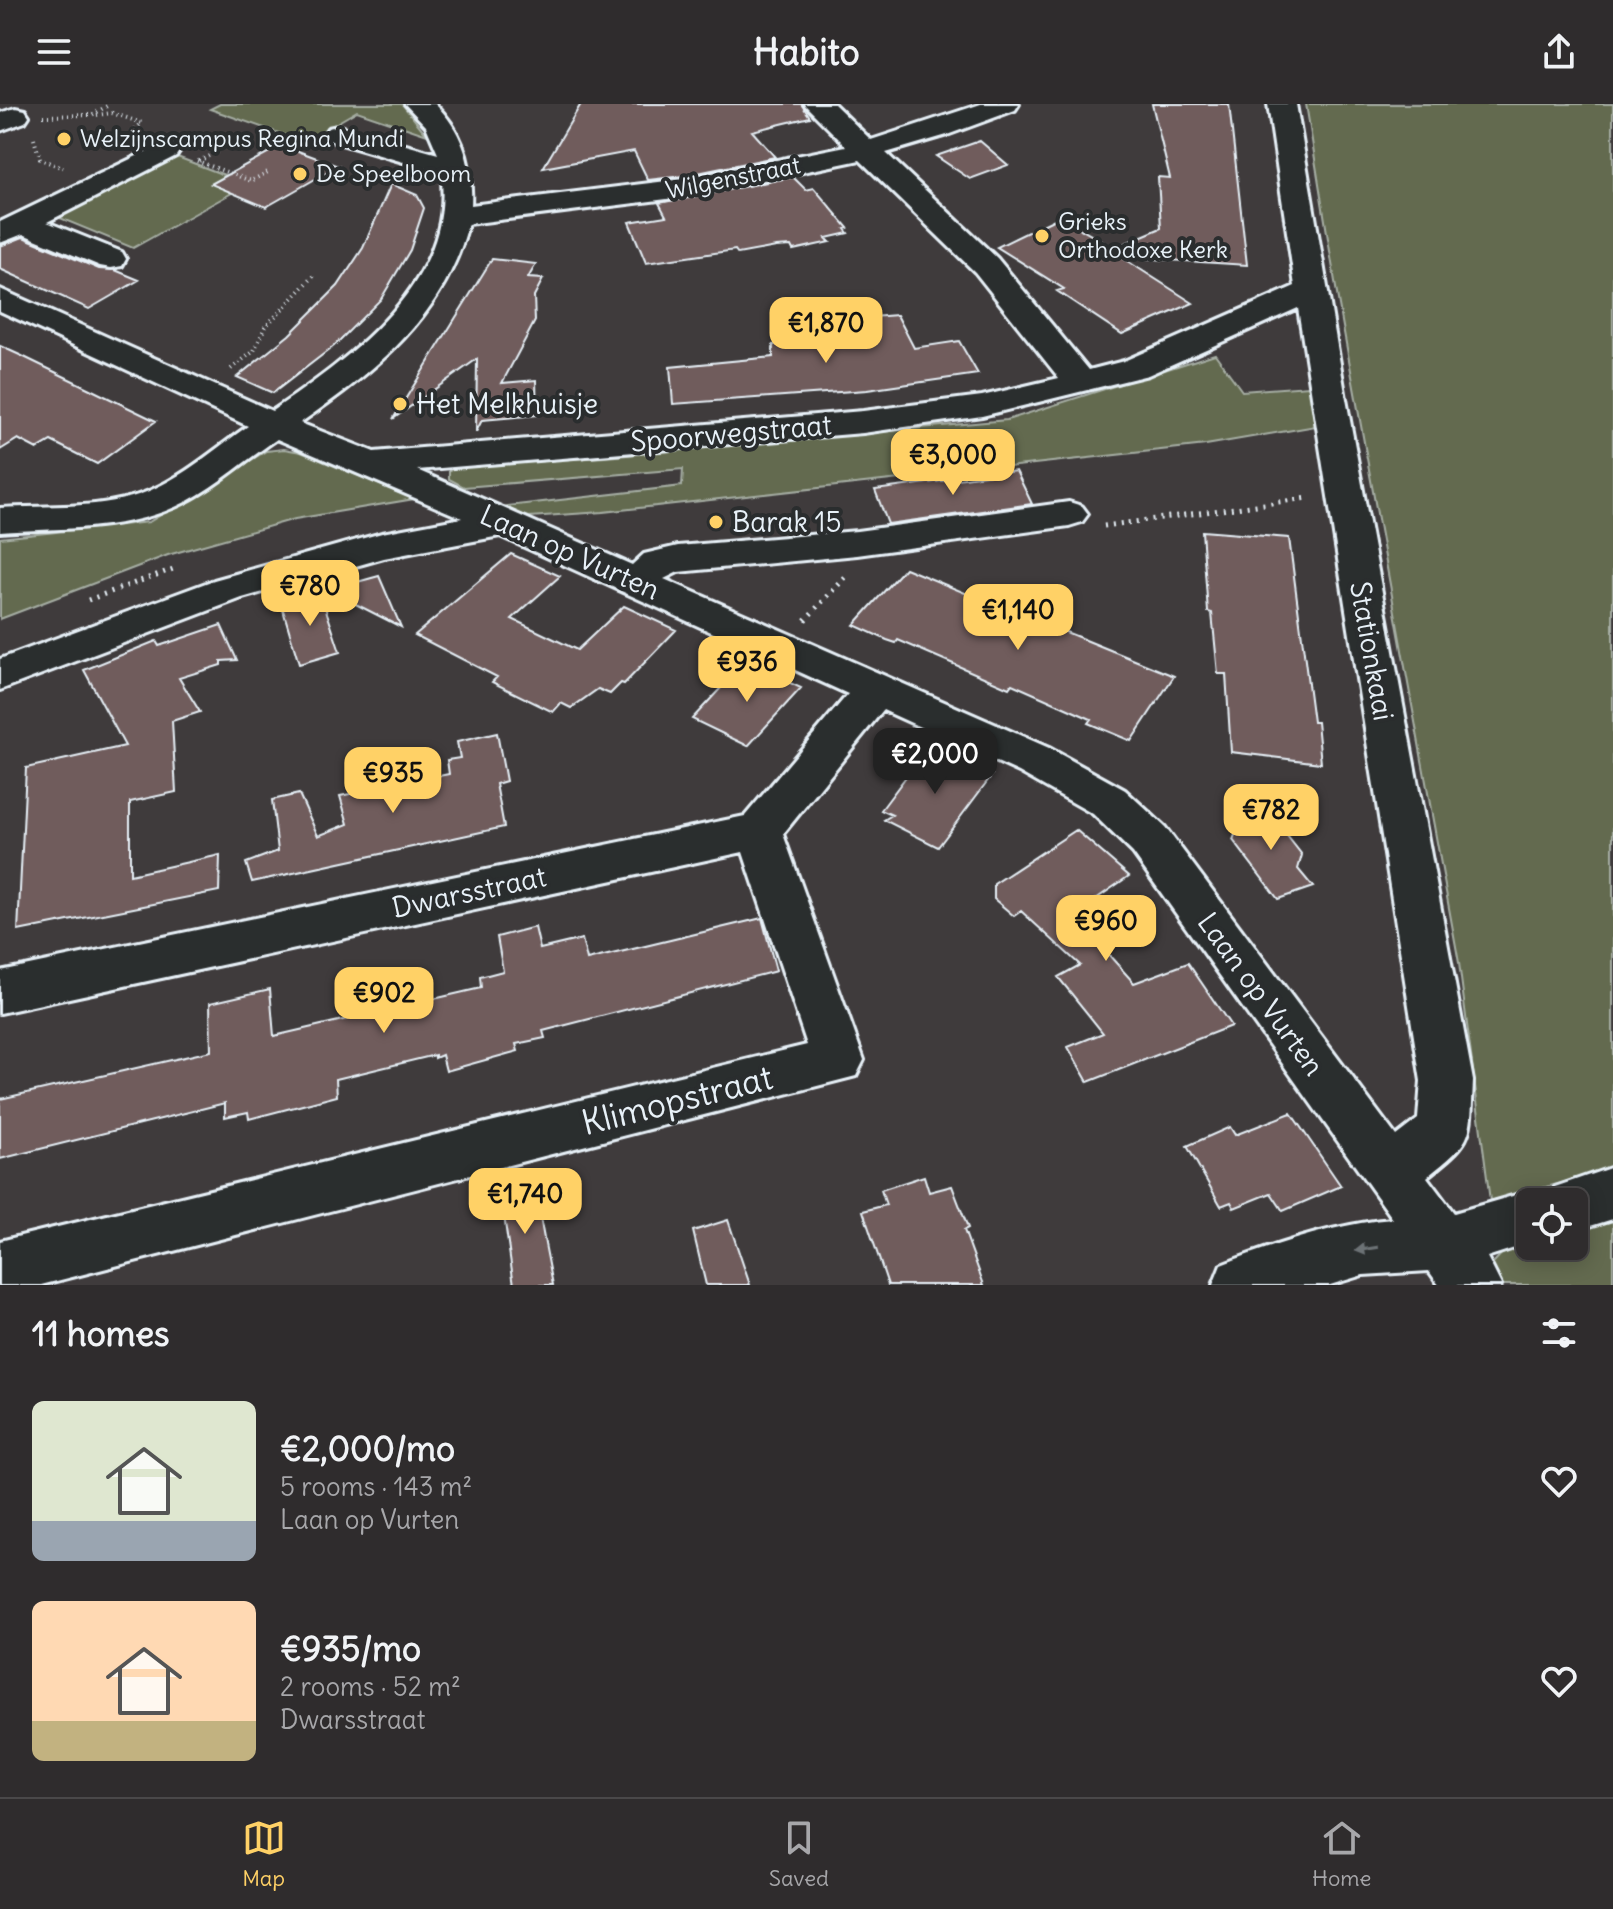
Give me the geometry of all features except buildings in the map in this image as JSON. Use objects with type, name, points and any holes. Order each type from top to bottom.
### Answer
[{"type":"street","points":[[0,520],[90,513],[145,505],[164,498],[274,425],[379,347],[428,287],[451,237],[458,181],[455,168],[440,126],[419,104]]},
{"type":"street","points":[[818,104],[986,265],[1081,383]]},
{"type":"street","name":"Wilgenstraat","points":[[454,216],[540,208],[726,183],[867,150],[950,126],[1005,104]]},
{"type":"street","name":"Stationkaai","points":[[1282,104],[1311,291],[1447,1081],[1444,1131],[1391,1173]]},
{"type":"street","points":[[338,134],[455,168]]},
{"type":"street","points":[[12,228],[166,150]]},
{"type":"street","points":[[12,228],[111,259]]},
{"type":"street","name":"Spoorwegstraat","points":[[370,463],[925,416],[1081,383],[1136,368],[1268,307],[1311,291]]},
{"type":"street","name":"Laan op Vurten","points":[[0,299],[274,425],[370,463],[1034,760],[1109,802],[1149,840],[1391,1173],[1450,1271]]},
{"type":"street","points":[[636,582],[658,563],[678,559],[857,543],[1069,514]]},
{"type":"street","points":[[0,675],[228,589],[382,546],[502,523]]},
{"type":"street","points":[[759,831],[875,690]]},
{"type":"street","name":"Dwarsstraat","points":[[0,992],[759,831]]},
{"type":"street","name":"Klimopstraat","points":[[0,1268],[838,1060],[759,831]]},
{"type":"street","points":[[1588,1201],[1613,1193]]},
{"type":"street","points":[[1241,1285],[1363,1248],[1450,1271],[1516,1226]]},
{"type":"path","points":[[92,115],[107,106]]},
{"type":"path","points":[[102,182],[40,159],[15,124],[52,116],[112,113],[142,123]]},
{"type":"path","points":[[42,124],[52,116]]},
{"type":"path","points":[[166,150],[251,181],[268,172]]},
{"type":"path","points":[[198,162],[219,151]]},
{"type":"path","points":[[201,391],[254,351],[265,327],[315,275]]},
{"type":"green space","points":[[220,104],[402,104],[427,135],[357,111],[304,142],[210,109]]},
{"type":"green space","points":[[1306,104],[1613,104],[1613,1170],[1542,1188],[1516,1188],[1516,1194],[1490,1201],[1459,963],[1337,294]]},
{"type":"green space","points":[[172,155],[248,184],[133,248],[55,216]]},
{"type":"green space","points":[[1215,354],[1242,391],[1309,386],[1316,426],[1206,445],[603,512],[529,517],[499,507],[682,486],[683,469],[464,487],[449,479],[449,470],[468,465],[605,457],[1007,420]]},
{"type":"green space","points":[[284,449],[301,452],[414,499],[295,519],[168,555],[0,619],[0,538],[149,522],[266,451]]},
{"type":"green space","points":[[1613,1215],[1613,1285],[1491,1285],[1492,1264],[1507,1248],[1516,1244],[1516,1260],[1588,1260],[1588,1222]]},
{"type":"place","name":"Welzijnscampus Regina Mundi","points":[[64,139]]},
{"type":"place","name":"De Speelboom","points":[[300,174]]},
{"type":"place","name":"Grieks Orthodoxe Kerk","points":[[1042,236]]},
{"type":"place","name":"Het Melkhuisje","points":[[400,404]]},
{"type":"place","name":"Barak 15","points":[[716,522]]}]
